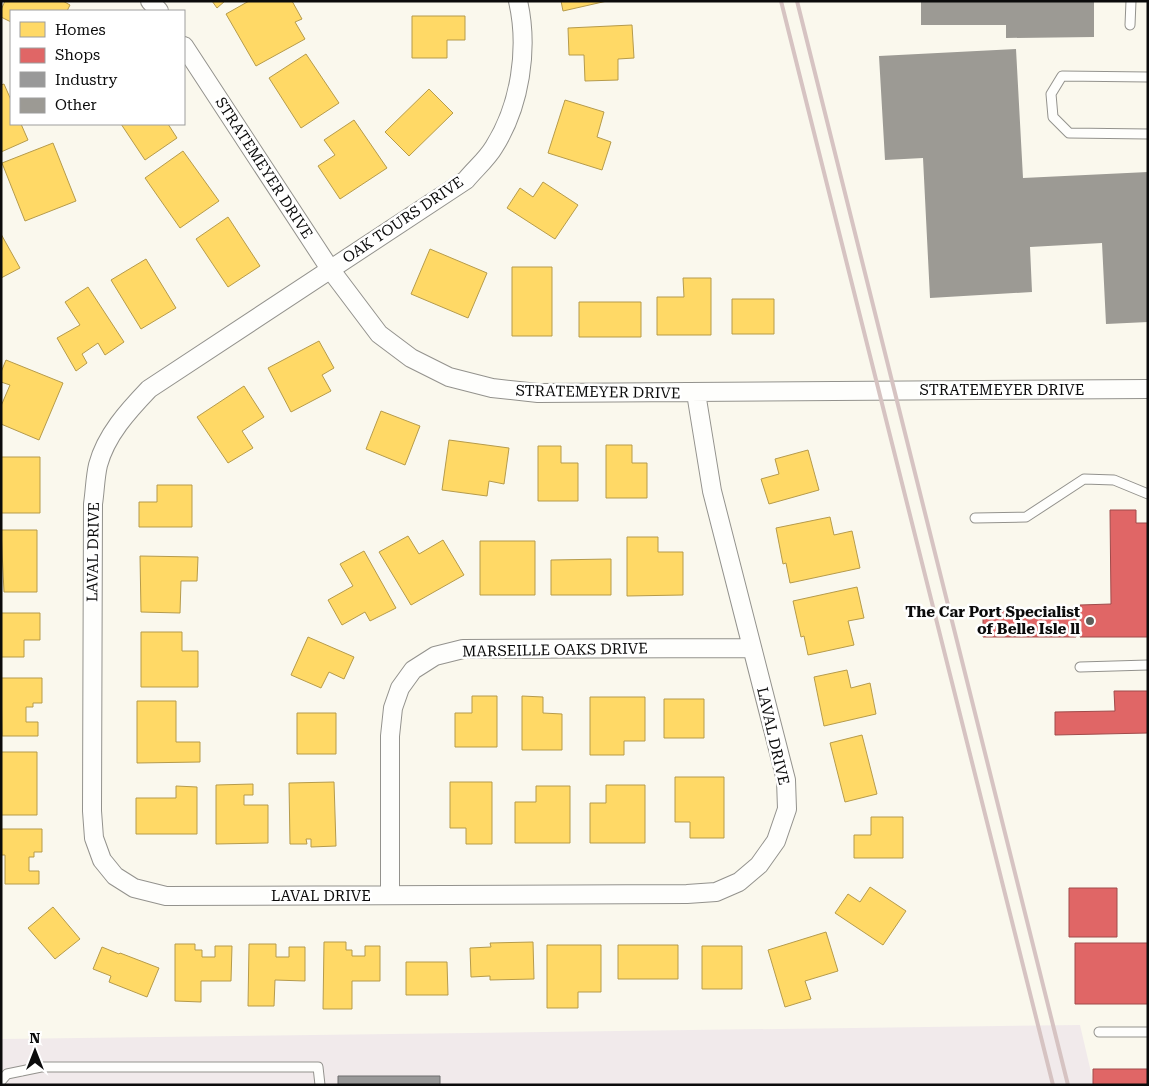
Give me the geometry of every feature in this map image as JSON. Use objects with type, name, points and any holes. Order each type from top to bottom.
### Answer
[{"type":"street","name":"OAK TOURS DRIVE","points":[[330,269],[466,180],[494,148],[510,113],[520,78],[523,41],[518,1]]},
{"type":"street","name":"STRATEMEYER DRIVE","points":[[185,48],[330,269],[379,334],[412,358],[449,377],[492,388],[538,393],[1148,389]]},
{"type":"street","name":"LAVAL DRIVE","points":[[330,269],[149,389],[127,412],[109,438],[98,464],[93,504],[92,811],[94,838],[102,860],[115,876],[134,888],[166,896],[687,894],[716,892],[739,882],[759,865],[776,841],[787,809],[786,780],[712,491],[696,393]]},
{"type":"street","name":"MARSEILLE OAKS DRIVE","points":[[390,895],[390,736],[393,708],[400,688],[413,670],[435,656],[463,650],[752,648]]},
{"type":"lane","points":[[1130,25],[1131,1]]},
{"type":"lane","points":[[1148,77],[1062,76],[1051,94],[1053,117],[1069,132],[1148,134]]},
{"type":"lane","points":[[974,518],[1026,517],[1084,479],[1114,480],[1148,494]]},
{"type":"lane","points":[[1080,668],[1148,666]]},
{"type":"lane","points":[[1099,1032],[1148,1032]]},
{"type":"lane","points":[[1,1081],[7,1074],[41,1066],[318,1067],[320,1085]]},
{"type":"shaded area","points":[[1080,1025],[1094,1085],[1,1085],[1,1039]]},
{"type":"building: Homes","points":[[5,1],[63,1],[70,5],[68,10],[10,10],[10,22],[1,17],[1,10]]},
{"type":"building: Homes","points":[[212,1],[225,1],[217,8]]},
{"type":"building: Homes","points":[[249,1],[292,1],[302,19],[295,22],[305,39],[256,66],[226,14]]},
{"type":"building: Homes","points":[[561,1],[607,1],[563,11]]},
{"type":"building: Homes","points":[[412,16],[465,16],[465,40],[447,40],[447,58],[412,58]]},
{"type":"building: Homes","points":[[632,25],[634,58],[618,59],[618,80],[585,81],[584,55],[569,55],[568,28]]},
{"type":"building: Homes","points":[[306,54],[339,103],[301,128],[269,78]]},
{"type":"building: Homes","points":[[4,84],[10,98],[10,125],[21,125],[28,140],[1,152],[1,85]]},
{"type":"building: Homes","points":[[429,89],[453,113],[409,156],[385,132]]},
{"type":"building: Homes","points":[[565,100],[604,112],[597,137],[611,142],[602,170],[548,153]]},
{"type":"building: Homes","points":[[354,120],[387,168],[340,199],[318,166],[335,155],[324,140]]},
{"type":"building: Homes","points":[[122,125],[169,125],[177,138],[145,160]]},
{"type":"building: Homes","points":[[53,143],[76,201],[25,221],[2,163]]},
{"type":"building: Homes","points":[[183,151],[219,201],[180,228],[145,178]]},
{"type":"building: Homes","points":[[543,182],[578,205],[555,239],[507,208],[520,188],[533,197]]},
{"type":"building: Homes","points":[[228,217],[260,266],[228,287],[196,239]]},
{"type":"building: Homes","points":[[1,234],[20,268],[1,278]]},
{"type":"building: Homes","points":[[430,249],[487,273],[468,318],[411,294]]},
{"type":"building: Homes","points":[[146,259],[176,308],[141,329],[111,280]]},
{"type":"building: Homes","points":[[512,267],[552,267],[552,336],[512,336]]},
{"type":"building: Homes","points":[[683,278],[711,278],[711,335],[657,335],[657,297],[684,297]]},
{"type":"building: Homes","points":[[88,287],[124,342],[105,355],[98,343],[82,354],[87,363],[76,371],[57,338],[80,325],[65,302]]},
{"type":"building: Homes","points":[[732,299],[774,299],[774,334],[732,334]]},
{"type":"building: Homes","points":[[579,302],[641,302],[641,337],[579,337]]},
{"type":"building: Homes","points":[[319,341],[334,368],[322,375],[331,391],[291,412],[268,368]]},
{"type":"building: Homes","points":[[6,360],[63,383],[39,440],[1,424],[1,406],[10,385],[1,382],[1,372]]},
{"type":"building: Homes","points":[[244,386],[264,417],[242,431],[253,448],[228,463],[197,417]]},
{"type":"building: Homes","points":[[381,411],[420,426],[405,465],[366,449]]},
{"type":"building: Homes","points":[[449,440],[509,448],[504,484],[489,481],[487,496],[442,490]]},
{"type":"building: Homes","points":[[606,445],[632,445],[632,463],[647,463],[647,498],[606,498]]},
{"type":"building: Homes","points":[[538,446],[561,446],[561,463],[578,463],[578,501],[538,501]]},
{"type":"building: Homes","points":[[808,450],[819,490],[769,504],[761,479],[779,474],[775,459]]},
{"type":"building: Homes","points":[[1,457],[40,457],[40,513],[1,513]]},
{"type":"building: Homes","points":[[157,485],[192,485],[192,527],[139,527],[139,502],[157,502]]},
{"type":"building: Homes","points":[[830,517],[834,535],[852,531],[860,568],[790,583],[786,563],[783,564],[776,528]]},
{"type":"building: Homes","points":[[1,530],[37,530],[37,592],[4,592]]},
{"type":"building: Homes","points":[[408,536],[419,554],[443,540],[464,575],[411,605],[379,552]]},
{"type":"building: Homes","points":[[627,537],[658,537],[658,552],[683,552],[683,595],[627,596]]},
{"type":"building: Homes","points":[[480,541],[535,541],[535,595],[480,595]]},
{"type":"building: Homes","points":[[364,551],[396,608],[370,621],[365,612],[342,625],[328,600],[353,586],[340,564]]},
{"type":"building: Homes","points":[[140,556],[198,557],[197,581],[181,581],[180,613],[141,612]]},
{"type":"building: Homes","points":[[611,559],[611,595],[551,595],[551,560]]},
{"type":"building: Homes","points":[[857,587],[864,618],[848,621],[854,645],[808,655],[804,636],[801,637],[793,601]]},
{"type":"building: Homes","points":[[1,613],[40,613],[40,640],[24,640],[24,657],[1,657]]},
{"type":"building: Homes","points":[[141,632],[182,632],[182,651],[198,651],[198,687],[141,687]]},
{"type":"building: Homes","points":[[308,637],[354,657],[344,679],[329,672],[321,688],[291,675]]},
{"type":"building: Homes","points":[[847,670],[851,688],[870,683],[876,714],[824,726],[814,677]]},
{"type":"building: Homes","points":[[1,678],[42,678],[42,703],[33,703],[33,707],[26,707],[26,722],[38,722],[38,736],[2,736]]},
{"type":"building: Homes","points":[[472,696],[497,696],[497,747],[455,747],[455,713],[472,713]]},
{"type":"building: Homes","points":[[522,696],[543,697],[543,713],[562,714],[562,750],[522,750]]},
{"type":"building: Homes","points":[[590,697],[645,697],[645,741],[624,741],[624,755],[590,755]]},
{"type":"building: Homes","points":[[664,699],[704,699],[704,738],[664,738]]},
{"type":"building: Homes","points":[[137,701],[176,701],[176,742],[200,742],[200,762],[137,763]]},
{"type":"building: Homes","points":[[297,713],[336,713],[336,754],[297,754]]},
{"type":"building: Homes","points":[[862,735],[877,794],[845,802],[830,743]]},
{"type":"building: Homes","points":[[1,752],[37,752],[37,815],[1,815]]},
{"type":"building: Homes","points":[[675,777],[724,777],[724,838],[690,838],[690,822],[675,822]]},
{"type":"building: Homes","points":[[334,782],[336,846],[311,847],[311,839],[306,839],[307,844],[290,844],[289,783]]},
{"type":"building: Homes","points":[[450,782],[492,782],[492,844],[466,844],[466,828],[450,828]]},
{"type":"building: Homes","points":[[253,784],[253,795],[244,795],[244,805],[268,805],[268,843],[216,844],[216,785]]},
{"type":"building: Homes","points":[[606,785],[645,785],[645,843],[590,843],[590,803],[606,803]]},
{"type":"building: Homes","points":[[176,786],[197,787],[197,834],[136,834],[136,798],[176,798]]},
{"type":"building: Homes","points":[[536,786],[570,786],[570,843],[515,843],[515,802],[536,802]]},
{"type":"building: Homes","points":[[871,817],[903,817],[903,858],[854,858],[854,835],[871,835]]},
{"type":"building: Homes","points":[[1,829],[42,829],[42,852],[34,852],[34,857],[29,857],[29,871],[39,871],[39,884],[5,884],[5,855],[1,855]]},
{"type":"building: Homes","points":[[870,887],[906,911],[883,945],[835,913],[848,894],[860,902]]},
{"type":"building: Homes","points":[[53,907],[80,939],[55,959],[28,928]]},
{"type":"building: Homes","points":[[826,932],[838,971],[805,981],[811,999],[785,1007],[768,950]]},
{"type":"building: Homes","points":[[324,942],[346,942],[346,950],[352,950],[352,956],[365,956],[365,946],[380,946],[380,981],[352,981],[352,1009],[323,1009]]},
{"type":"building: Homes","points":[[533,942],[534,979],[490,980],[490,976],[471,977],[470,948],[491,947],[490,943]]},
{"type":"building: Homes","points":[[175,944],[195,944],[195,950],[202,950],[202,957],[215,957],[215,946],[232,946],[231,981],[201,981],[201,1002],[175,1001]]},
{"type":"building: Homes","points":[[249,944],[276,944],[276,957],[289,957],[289,947],[305,947],[305,981],[275,980],[274,1006],[248,1006]]},
{"type":"building: Homes","points":[[547,945],[601,945],[601,992],[578,992],[578,1008],[547,1008]]},
{"type":"building: Homes","points":[[618,945],[678,945],[678,979],[618,979]]},
{"type":"building: Homes","points":[[702,946],[742,946],[742,989],[702,989]]},
{"type":"building: Homes","points":[[102,947],[159,968],[147,997],[109,982],[111,976],[93,969]]},
{"type":"building: Homes","points":[[406,962],[447,962],[448,995],[406,995]]},
{"type":"building: Shops","points":[[1110,510],[1136,510],[1136,523],[1148,523],[1148,637],[1080,637],[1080,605],[1111,604]]},
{"type":"building: Shops","points":[[983,611],[1076,611],[1076,637],[983,637]]},
{"type":"building: Shops","points":[[1114,691],[1148,691],[1148,733],[1055,735],[1055,712],[1115,711]]},
{"type":"building: Shops","points":[[1069,888],[1117,888],[1117,937],[1069,937]]},
{"type":"building: Shops","points":[[1075,943],[1148,943],[1148,1004],[1075,1004]]},
{"type":"building: Shops","points":[[1093,1069],[1148,1069],[1148,1085],[1093,1085]]},
{"type":"building: Industry","points":[[338,1076],[440,1076],[440,1085],[338,1085]]},
{"type":"building: Other","points":[[921,1],[1094,1],[1094,37],[1006,38],[1006,25],[921,25]]},
{"type":"building: Other","points":[[1016,49],[1023,178],[1148,172],[1148,322],[1106,324],[1102,243],[1030,247],[1032,292],[930,298],[923,158],[885,160],[879,56]]},
{"type":"railway","points":[[781,1],[1053,1085]]},
{"type":"railway","points":[[797,1],[1068,1085]]},
{"type":"place","name":"The Car Port Specialist of Belle Isle ll","points":[[1090,621]]}]
